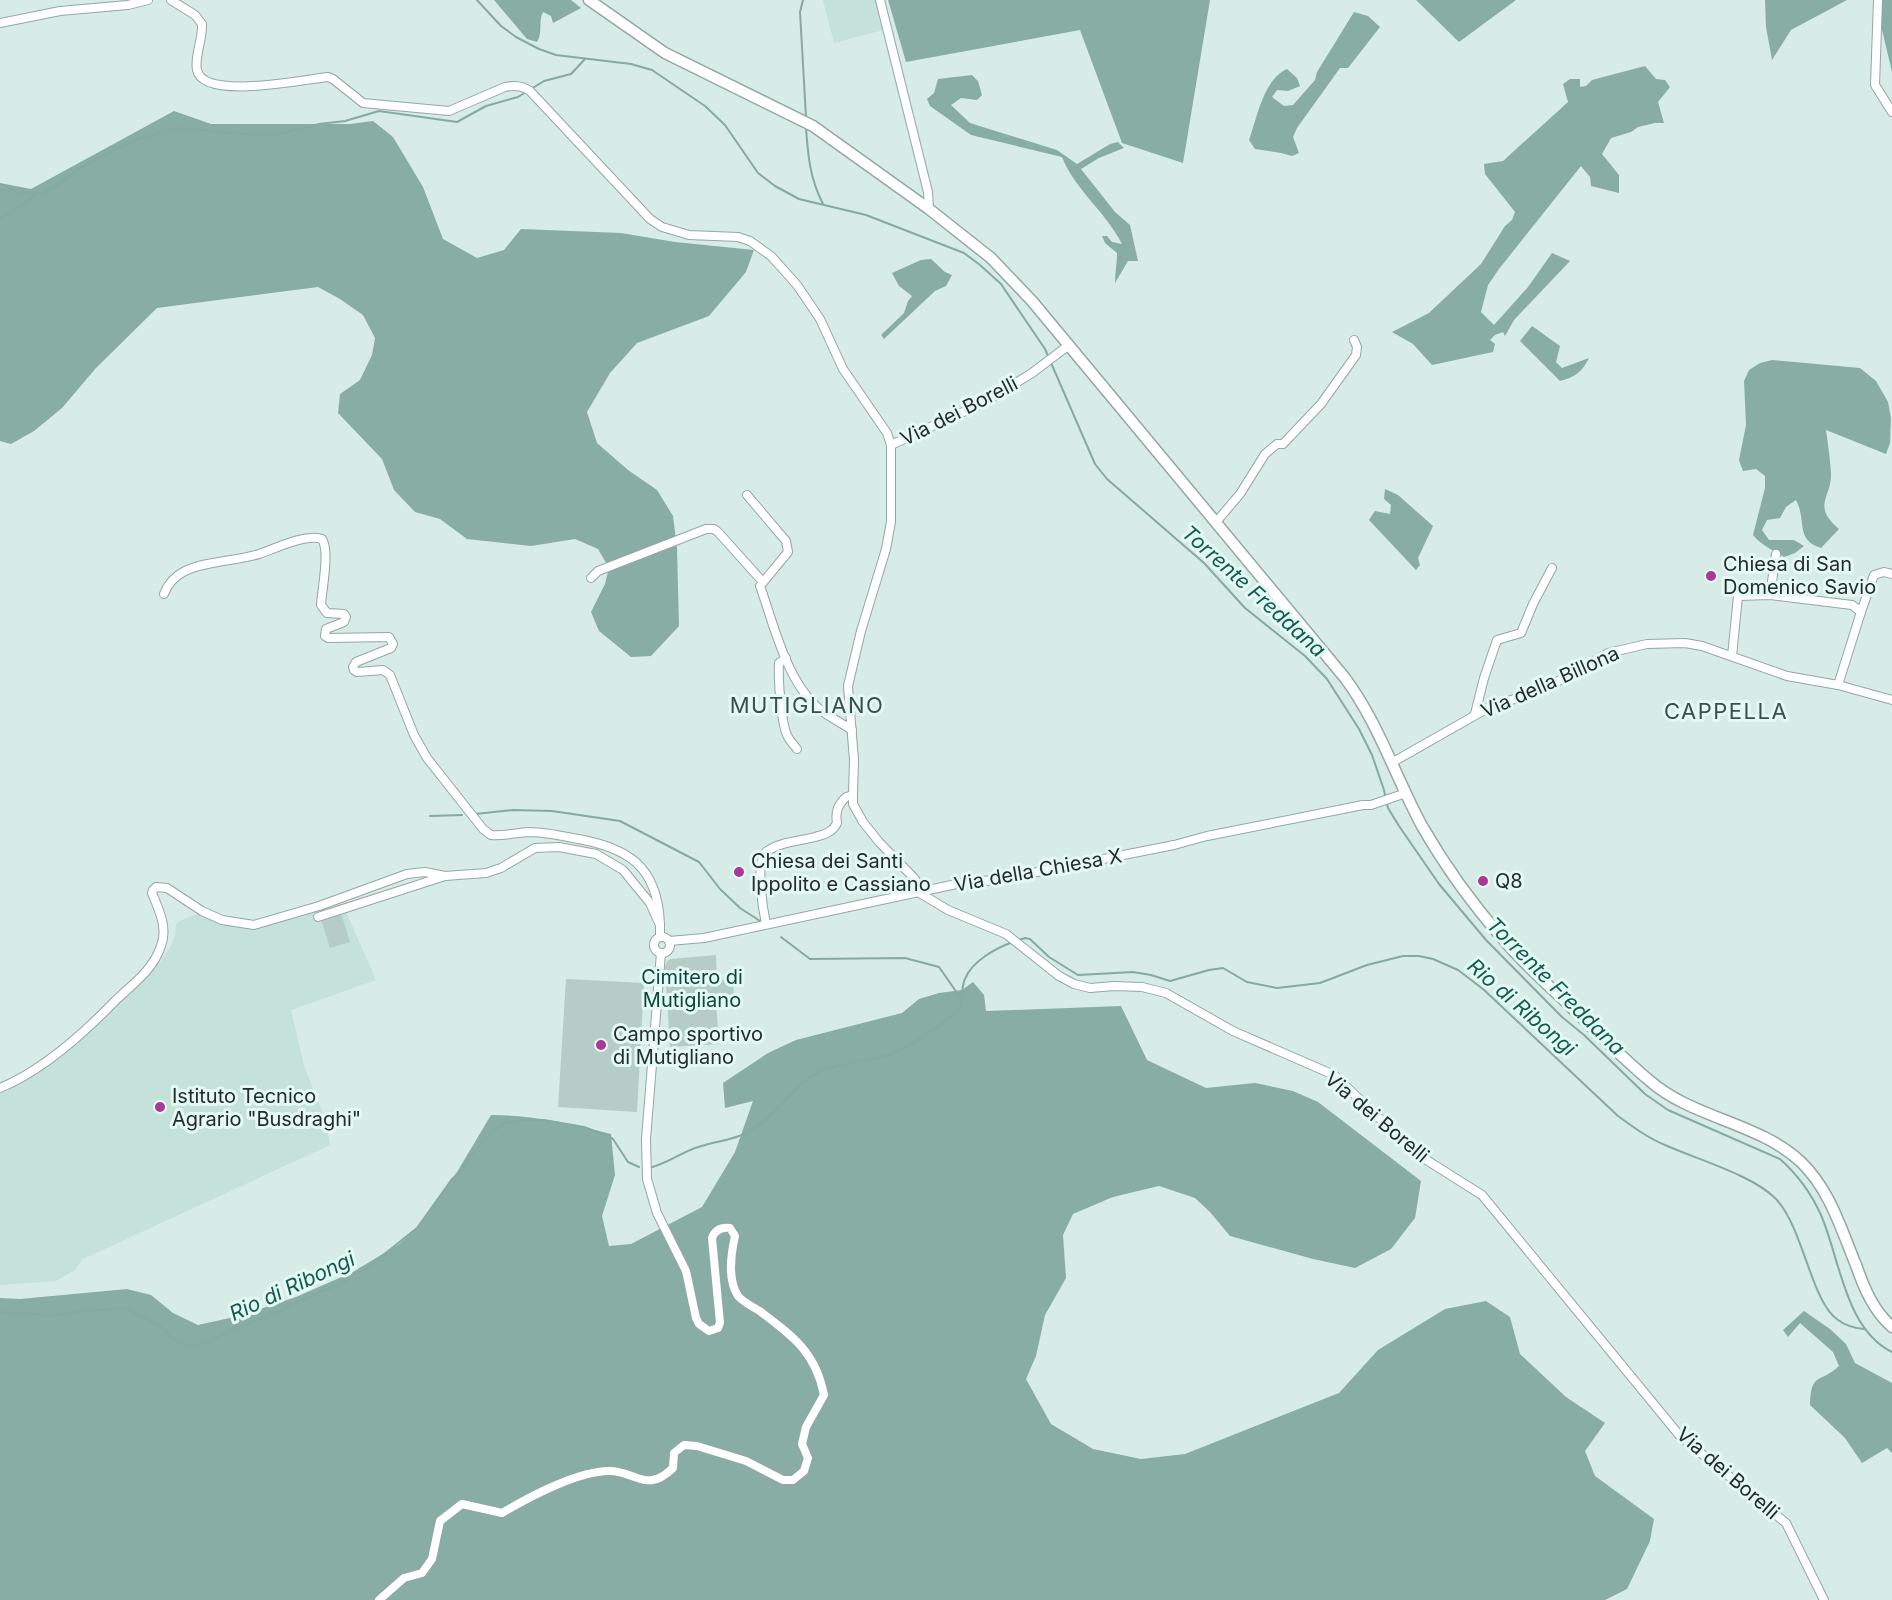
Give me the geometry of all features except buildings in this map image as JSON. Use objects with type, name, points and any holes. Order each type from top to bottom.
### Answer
[{"type":"main road","points":[[589,0],[665,53],[813,126],[928,209],[991,258],[1032,301],[1217,521],[1345,678],[1361,700],[1393,762],[1402,795],[1488,920],[1520,957],[1652,1083],[1665,1092],[1770,1142],[1800,1162],[1830,1202],[1869,1298],[1884,1320],[1892,1327]]},
{"type":"street","points":[[0,23],[60,11],[128,5],[148,0]]},
{"type":"street","points":[[171,0],[195,15],[202,24],[197,71],[204,80],[216,85],[284,84],[328,77],[363,103],[449,111],[505,87],[519,86],[529,90],[650,219],[663,227],[689,235],[738,237],[750,241],[771,256],[797,285],[820,319],[843,369],[887,433],[891,445],[891,522],[886,549],[850,673],[848,699],[855,760],[853,804],[863,822],[879,842],[914,878],[919,885],[918,892]]},
{"type":"street","points":[[880,0],[928,192],[928,209]]},
{"type":"street","points":[[1878,0],[1875,85],[1892,112]]},
{"type":"street","points":[[1217,521],[1240,494],[1265,454],[1277,444],[1283,444],[1320,404],[1356,355],[1357,347],[1354,340]]},
{"type":"street","name":"Via dei Borelli","points":[[891,445],[985,402],[1032,373],[1069,345]]},
{"type":"street","points":[[747,495],[786,541],[788,552],[760,586],[790,672],[812,702],[852,730]]},
{"type":"street","points":[[591,578],[598,571],[706,529],[714,529],[763,582]]},
{"type":"street","points":[[164,594],[174,578],[187,570],[258,555],[310,537],[322,539],[325,543],[325,556],[321,605],[327,613],[346,616],[345,622],[326,629],[325,636],[328,638],[389,637],[392,640],[391,648],[356,662],[354,670],[357,672],[383,670],[390,675],[414,735],[427,758],[483,830],[491,836],[528,832],[595,841],[628,855],[642,868],[657,896],[660,936]]},
{"type":"street","points":[[1770,595],[1776,554]]},
{"type":"street","points":[[1474,714],[1497,640],[1521,633],[1552,568]]},
{"type":"street","points":[[1838,685],[1874,575],[1884,572],[1892,574]]},
{"type":"street","points":[[1732,656],[1738,596],[1770,595],[1852,605],[1860,612]]},
{"type":"street","name":"Via della Billona","points":[[1393,762],[1474,714],[1546,688],[1596,659],[1647,644],[1685,643],[1732,656],[1787,676],[1838,685],[1892,700]]},
{"type":"street","points":[[786,658],[779,663],[778,673],[785,728],[788,738],[797,749]]},
{"type":"street","points":[[766,924],[762,900],[761,862],[765,853],[778,846],[831,831],[837,823],[835,813],[837,808],[846,796],[853,795]]},
{"type":"street","name":"Via della Chiesa X","points":[[669,941],[704,938],[975,880],[992,881],[1174,845],[1207,836],[1371,805],[1402,795]]},
{"type":"street","points":[[318,917],[445,876],[486,873],[501,868],[535,848],[559,847],[596,854],[623,870],[650,903],[660,925]]},
{"type":"street","points":[[0,1088],[13,1083],[44,1063],[105,1012],[150,969],[162,945],[163,927],[152,893],[156,887],[167,888],[202,911],[222,920],[254,925],[319,906],[407,874],[425,872],[445,876]]},
{"type":"street","name":"Via dei Borelli","points":[[918,892],[948,910],[1011,937],[1059,976],[1074,984],[1090,988],[1142,987],[1166,993],[1233,1031],[1334,1075],[1417,1154],[1482,1195],[1680,1436],[1786,1523],[1824,1600]]},
{"type":"street","points":[[660,936],[666,937],[669,941],[668,950],[661,953],[656,951],[653,944],[655,939],[660,936]]},
{"type":"street","points":[[379,1600],[404,1578],[422,1573],[432,1559],[440,1521],[462,1504],[502,1513],[541,1492],[594,1473],[611,1471],[647,1481],[663,1478],[673,1468],[674,1453],[684,1445],[697,1446],[746,1461],[783,1480],[793,1480],[804,1471],[808,1458],[802,1444],[806,1427],[824,1395],[816,1365],[792,1336],[739,1296],[732,1273],[731,1254],[735,1236],[730,1228],[718,1230],[712,1238],[719,1315],[718,1328],[709,1331],[699,1324],[686,1271],[651,1196],[647,1179],[646,1139],[661,953]]},
{"type":"shaded area","points":[[494,0],[571,0],[581,8],[553,23],[551,16],[543,12],[537,42],[527,39]]},
{"type":"shaded area","points":[[823,0],[875,0],[883,30],[834,43]]},
{"type":"shaded area","points":[[888,0],[1210,0],[1183,163],[1122,143],[1080,30],[906,62]]},
{"type":"shaded area","points":[[1416,0],[1516,0],[1459,42]]},
{"type":"shaded area","points":[[1765,0],[1847,0],[1791,30],[1772,60],[1766,27]]},
{"type":"shaded area","points":[[1875,0],[1892,0],[1892,72]]},
{"type":"shaded area","points":[[1354,12],[1368,16],[1380,27],[1348,68],[1340,68],[1297,128],[1293,137],[1299,153],[1292,156],[1255,149],[1249,140],[1262,100],[1272,82],[1287,69],[1297,78],[1300,86],[1288,91],[1277,90],[1272,97],[1284,106],[1293,105],[1315,80],[1317,72]]},
{"type":"shaded area","points":[[1645,66],[1656,79],[1665,80],[1670,87],[1658,102],[1664,123],[1638,127],[1631,132],[1611,138],[1602,154],[1619,175],[1619,193],[1591,186],[1590,177],[1581,166],[1488,285],[1481,312],[1494,325],[1528,287],[1552,253],[1570,261],[1514,320],[1505,336],[1503,332],[1490,340],[1495,344],[1493,352],[1432,365],[1413,344],[1392,332],[1429,313],[1481,264],[1505,226],[1512,220],[1515,212],[1485,174],[1484,164],[1503,161],[1568,102],[1563,84],[1570,79],[1580,79],[1580,87],[1586,86],[1592,80]]},
{"type":"shaded area","points":[[972,75],[978,81],[982,95],[977,100],[961,98],[951,105],[970,123],[1057,150],[1077,164],[1110,144],[1118,142],[1124,148],[1099,158],[1081,169],[1115,212],[1130,225],[1138,261],[1128,261],[1115,283],[1117,253],[1105,243],[1102,236],[1107,236],[1112,242],[1122,244],[1075,180],[1062,157],[971,135],[930,106],[927,99],[934,93],[938,79]]},
{"type":"shaded area","points":[[174,111],[211,124],[350,124],[373,121],[393,137],[423,187],[443,239],[477,258],[504,250],[521,229],[621,233],[675,242],[754,250],[746,272],[709,316],[637,343],[610,373],[587,412],[597,443],[628,470],[657,490],[673,516],[677,549],[679,626],[651,656],[631,657],[599,631],[591,612],[605,584],[609,568],[598,549],[575,539],[531,546],[467,539],[440,519],[415,512],[394,490],[382,459],[338,413],[340,394],[360,380],[372,355],[375,338],[363,315],[318,287],[157,308],[96,368],[62,408],[34,431],[11,444],[0,441],[0,183],[31,189]]},
{"type":"shaded area","points":[[931,259],[945,272],[952,275],[946,286],[935,291],[884,339],[881,335],[904,313],[912,296],[899,286],[892,273],[921,260]]},
{"type":"shaded area","points":[[1532,326],[1560,346],[1556,362],[1562,368],[1589,358],[1584,367],[1574,376],[1560,381],[1520,341]]},
{"type":"shaded area","points":[[1772,360],[1860,368],[1876,381],[1888,402],[1891,418],[1890,443],[1886,454],[1826,430],[1831,473],[1824,507],[1826,514],[1839,529],[1821,548],[1813,545],[1805,535],[1796,500],[1786,507],[1780,518],[1767,520],[1762,530],[1769,540],[1794,540],[1804,546],[1784,557],[1753,535],[1765,488],[1765,476],[1756,469],[1743,471],[1739,460],[1746,425],[1744,381],[1749,370],[1760,363]]},
{"type":"shaded area","points":[[1385,489],[1398,495],[1433,526],[1418,558],[1420,565],[1416,570],[1369,520],[1375,511],[1390,514],[1391,505],[1384,499]]},
{"type":"shaded area","name":"Istituto Tecnico Agrario \"Busdraghi\"","points":[[315,910],[318,917],[346,912],[376,980],[291,1010],[304,1066],[326,1121],[330,1145],[83,1259],[75,1270],[56,1281],[0,1285],[0,1088],[34,1069],[161,961],[171,946],[176,924],[180,921],[201,912],[253,928]]},
{"type":"shaded area","points":[[973,982],[984,995],[986,1011],[1121,1006],[1147,1060],[1206,1088],[1255,1083],[1293,1091],[1318,1102],[1421,1181],[1415,1218],[1391,1249],[1355,1268],[1230,1236],[1195,1198],[1159,1186],[1113,1197],[1073,1214],[1063,1235],[1066,1278],[1045,1315],[1036,1356],[1026,1379],[1051,1424],[1093,1449],[1141,1459],[1185,1454],[1339,1393],[1378,1350],[1445,1309],[1486,1301],[1510,1317],[1520,1354],[1566,1397],[1605,1423],[1585,1451],[1595,1476],[1654,1519],[1650,1541],[1627,1589],[1605,1600],[0,1600],[0,1298],[20,1299],[127,1289],[151,1295],[173,1313],[198,1325],[239,1316],[296,1297],[353,1272],[399,1244],[417,1228],[457,1172],[491,1115],[552,1121],[611,1134],[615,1175],[602,1216],[609,1246],[631,1244],[702,1207],[735,1152],[753,1101],[725,1108],[723,1083],[768,1053],[796,1040],[902,1013],[919,999],[962,990]]},
{"type":"shaded area","points":[[1804,1311],[1830,1329],[1846,1344],[1855,1363],[1892,1383],[1892,1453],[1887,1448],[1862,1463],[1845,1438],[1810,1405],[1812,1387],[1815,1382],[1839,1366],[1833,1352],[1800,1323],[1788,1337],[1783,1330]]},
{"type":"green space","points":[[341,913],[350,942],[330,948],[321,919]]},
{"type":"green space","name":"Cimitero di Mutigliano","points":[[716,955],[717,980],[733,979],[734,1000],[716,1001],[719,1044],[670,1047],[665,967],[667,961]]},
{"type":"green space","name":"Campo sportivo di Mutigliano","points":[[566,979],[644,983],[637,1112],[558,1107]]},
{"type":"waterway","name":"Torrente Freddana","points":[[477,0],[501,26],[539,49],[556,55],[631,64],[652,70],[705,106],[725,125],[758,173],[775,186],[799,199],[866,215],[964,253],[1001,284],[1045,349],[1095,464],[1107,479],[1204,563],[1245,608],[1305,656],[1327,679],[1359,729],[1372,755],[1388,808],[1439,884],[1486,940],[1562,1017],[1645,1094],[1668,1110],[1780,1159],[1793,1171],[1813,1199],[1821,1215],[1854,1310],[1876,1341],[1892,1352]]},
{"type":"waterway","points":[[803,0],[800,12],[806,117]]},
{"type":"waterway","points":[[531,89],[544,81],[571,74],[585,59]]},
{"type":"waterway","points":[[0,184],[22,194],[43,193],[80,168],[112,151],[133,141],[170,130],[182,128],[275,135],[319,124],[345,121],[379,111],[457,122],[486,106],[518,97],[526,92]]},
{"type":"waterway","points":[[806,128],[812,176],[823,204]]},
{"type":"waterway","points":[[0,218],[35,195]]},
{"type":"waterway","points":[[475,814],[513,810],[552,811],[620,821],[699,862],[720,889],[740,908],[760,921]]},
{"type":"waterway","points":[[430,816],[462,815]]},
{"type":"waterway","points":[[781,937],[810,959],[905,958],[939,967],[962,1000]]},
{"type":"waterway","name":"Rio di Ribongi","points":[[1019,940],[1030,939],[1049,957],[1078,975],[1133,972],[1170,981],[1223,968],[1247,982],[1277,988],[1320,983],[1367,965],[1403,956],[1433,959],[1458,970],[1483,989],[1618,1116],[1659,1142],[1724,1168],[1766,1190],[1786,1212],[1814,1282],[1829,1311],[1844,1324],[1864,1329]]},
{"type":"waterway","name":"Rio di Ribongi","points":[[649,1168],[695,1148],[745,1134],[763,1122],[802,1084],[817,1073],[893,1053],[925,1036],[960,1007],[964,982],[973,966],[992,952],[1013,942]]},
{"type":"waterway","name":"Rio di Ribongi","points":[[0,1312],[50,1315],[127,1309],[159,1325],[175,1341],[188,1346],[205,1343],[343,1283],[367,1268],[417,1228],[452,1179],[463,1170],[469,1157],[490,1134],[505,1123],[544,1120],[584,1127],[613,1139],[628,1162],[639,1167]]},
{"type":"place","name":"Chiesa di San Domenico Savio","points":[[1711,576]]},
{"type":"place","name":"Chiesa dei Santi Ippolito e Cassiano","points":[[739,872]]},
{"type":"place","name":"Q8","points":[[1483,881]]},
{"type":"place","name":"Campo sportivo di Mutigliano","points":[[601,1045]]},
{"type":"place","name":"Istituto Tecnico Agrario \"Busdraghi\"","points":[[160,1107]]},
{"type":"district","name":"MUTIGLIANO","points":[[807,705]]},
{"type":"district","name":"CAPPELLA","points":[[1726,711]]}]
